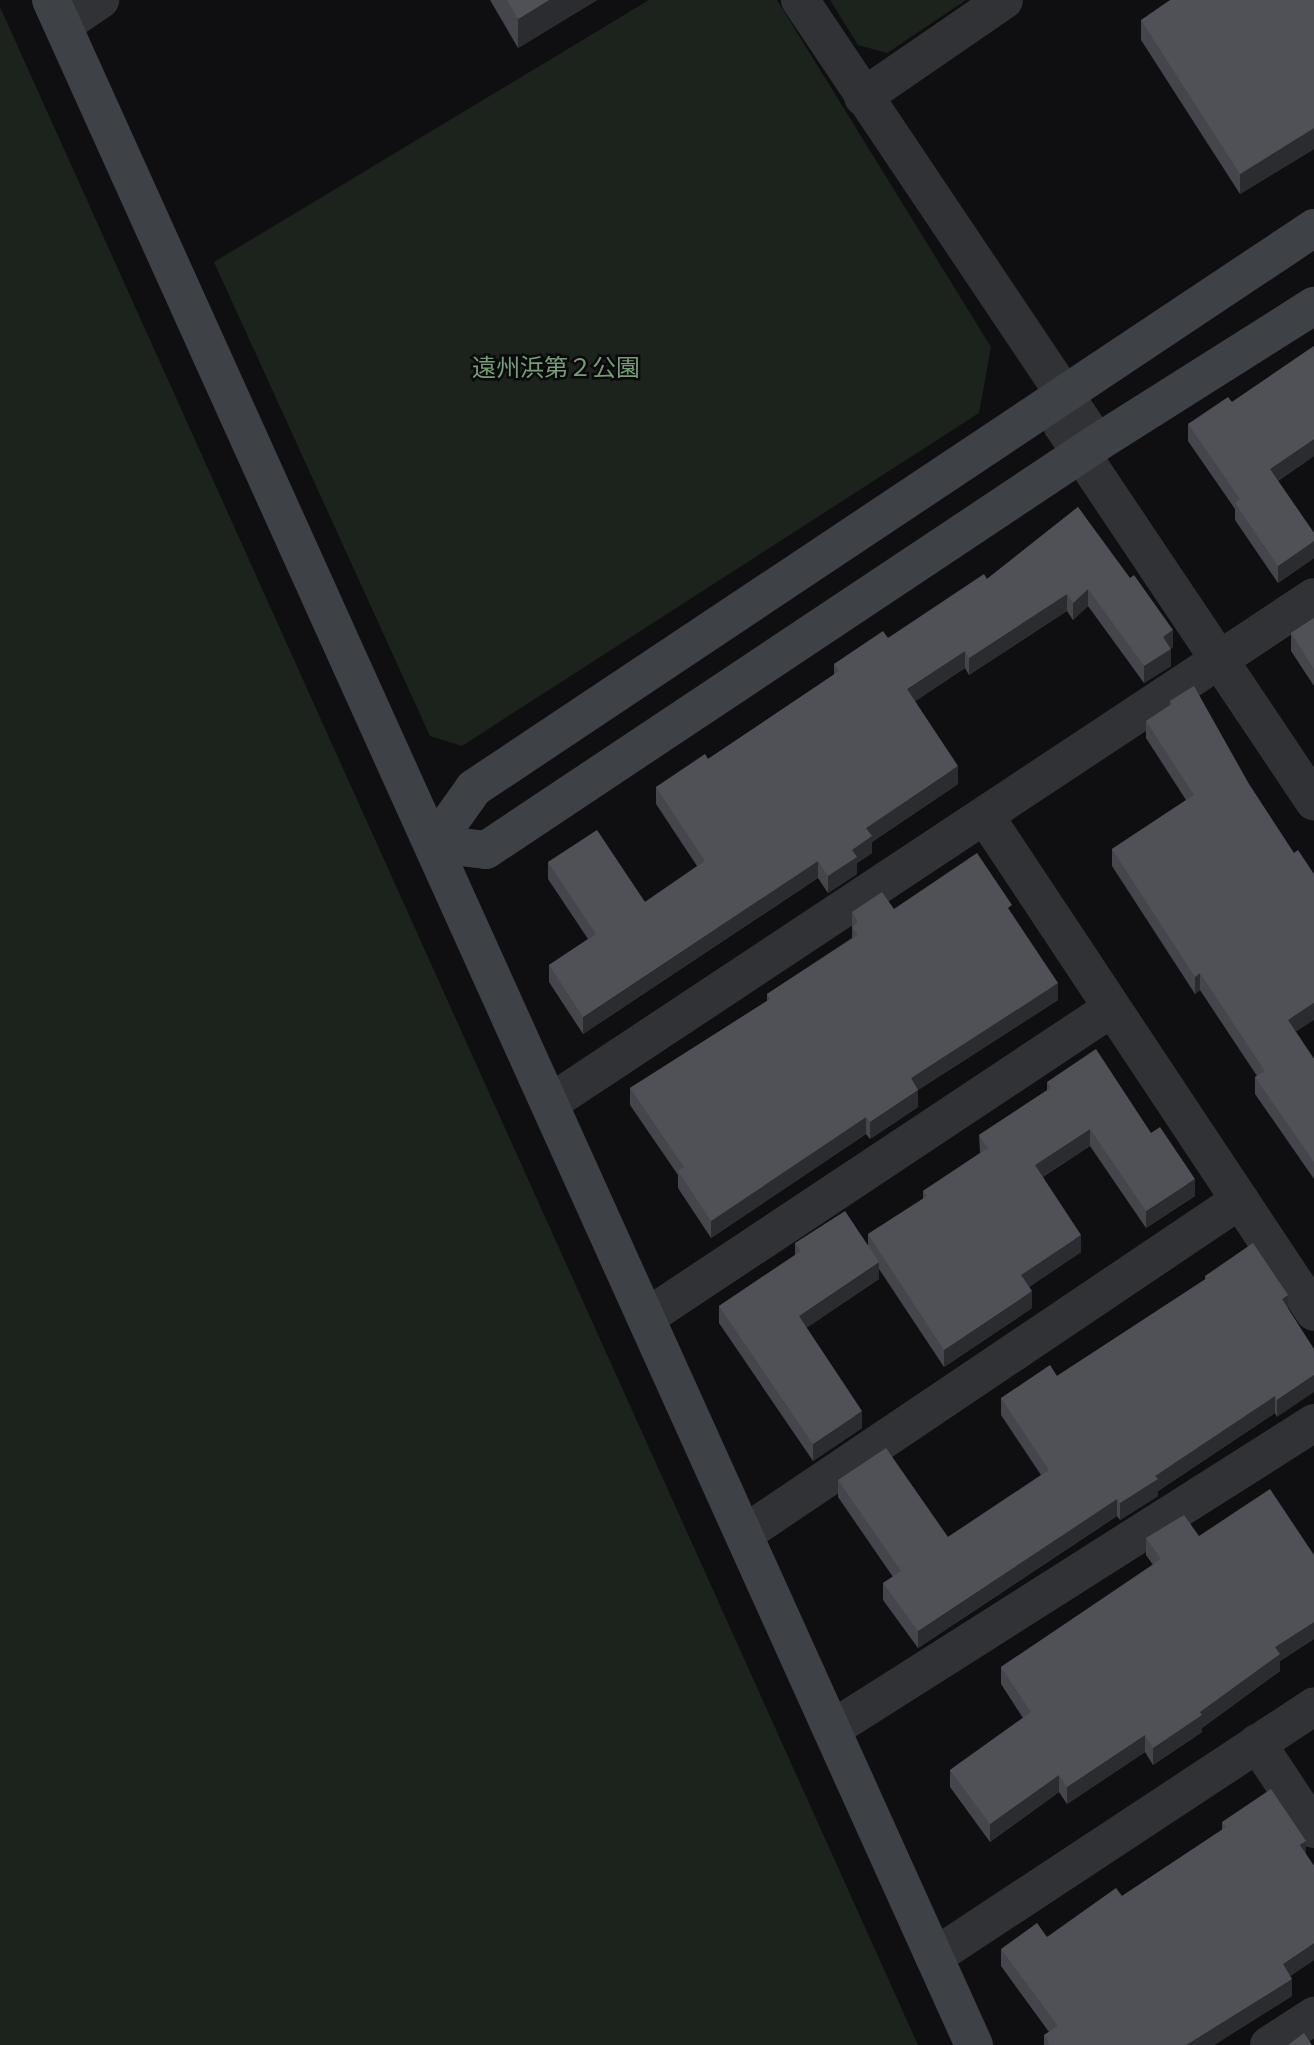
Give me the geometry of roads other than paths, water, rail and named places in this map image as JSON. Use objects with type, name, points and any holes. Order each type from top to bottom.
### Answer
[{"type":"street","points":[[100,0],[57,12],[974,2045]]},
{"type":"street","points":[[800,0],[1089,448],[1219,659],[1314,801]]},
{"type":"street","points":[[863,97],[1004,0]]},
{"type":"street","points":[[434,844],[474,788],[1057,402],[1314,228]]},
{"type":"street","points":[[434,844],[486,850],[1089,448],[1314,306]]},
{"type":"street","points":[[550,1103],[1314,597]]},
{"type":"street","points":[[985,816],[1314,1312]]},
{"type":"street","points":[[647,1317],[1112,1008]]},
{"type":"street","points":[[744,1534],[1240,1200]]},
{"type":"street","points":[[832,1729],[1314,1423]]},
{"type":"street","points":[[934,1957],[1314,1706]]},
{"type":"street","points":[[1257,1744],[1314,1829]]},
{"type":"street","points":[[1269,2045],[1314,2015]]},
{"type":"park label","name":"遠州浜第２公園","points":[[556,368]]}]
